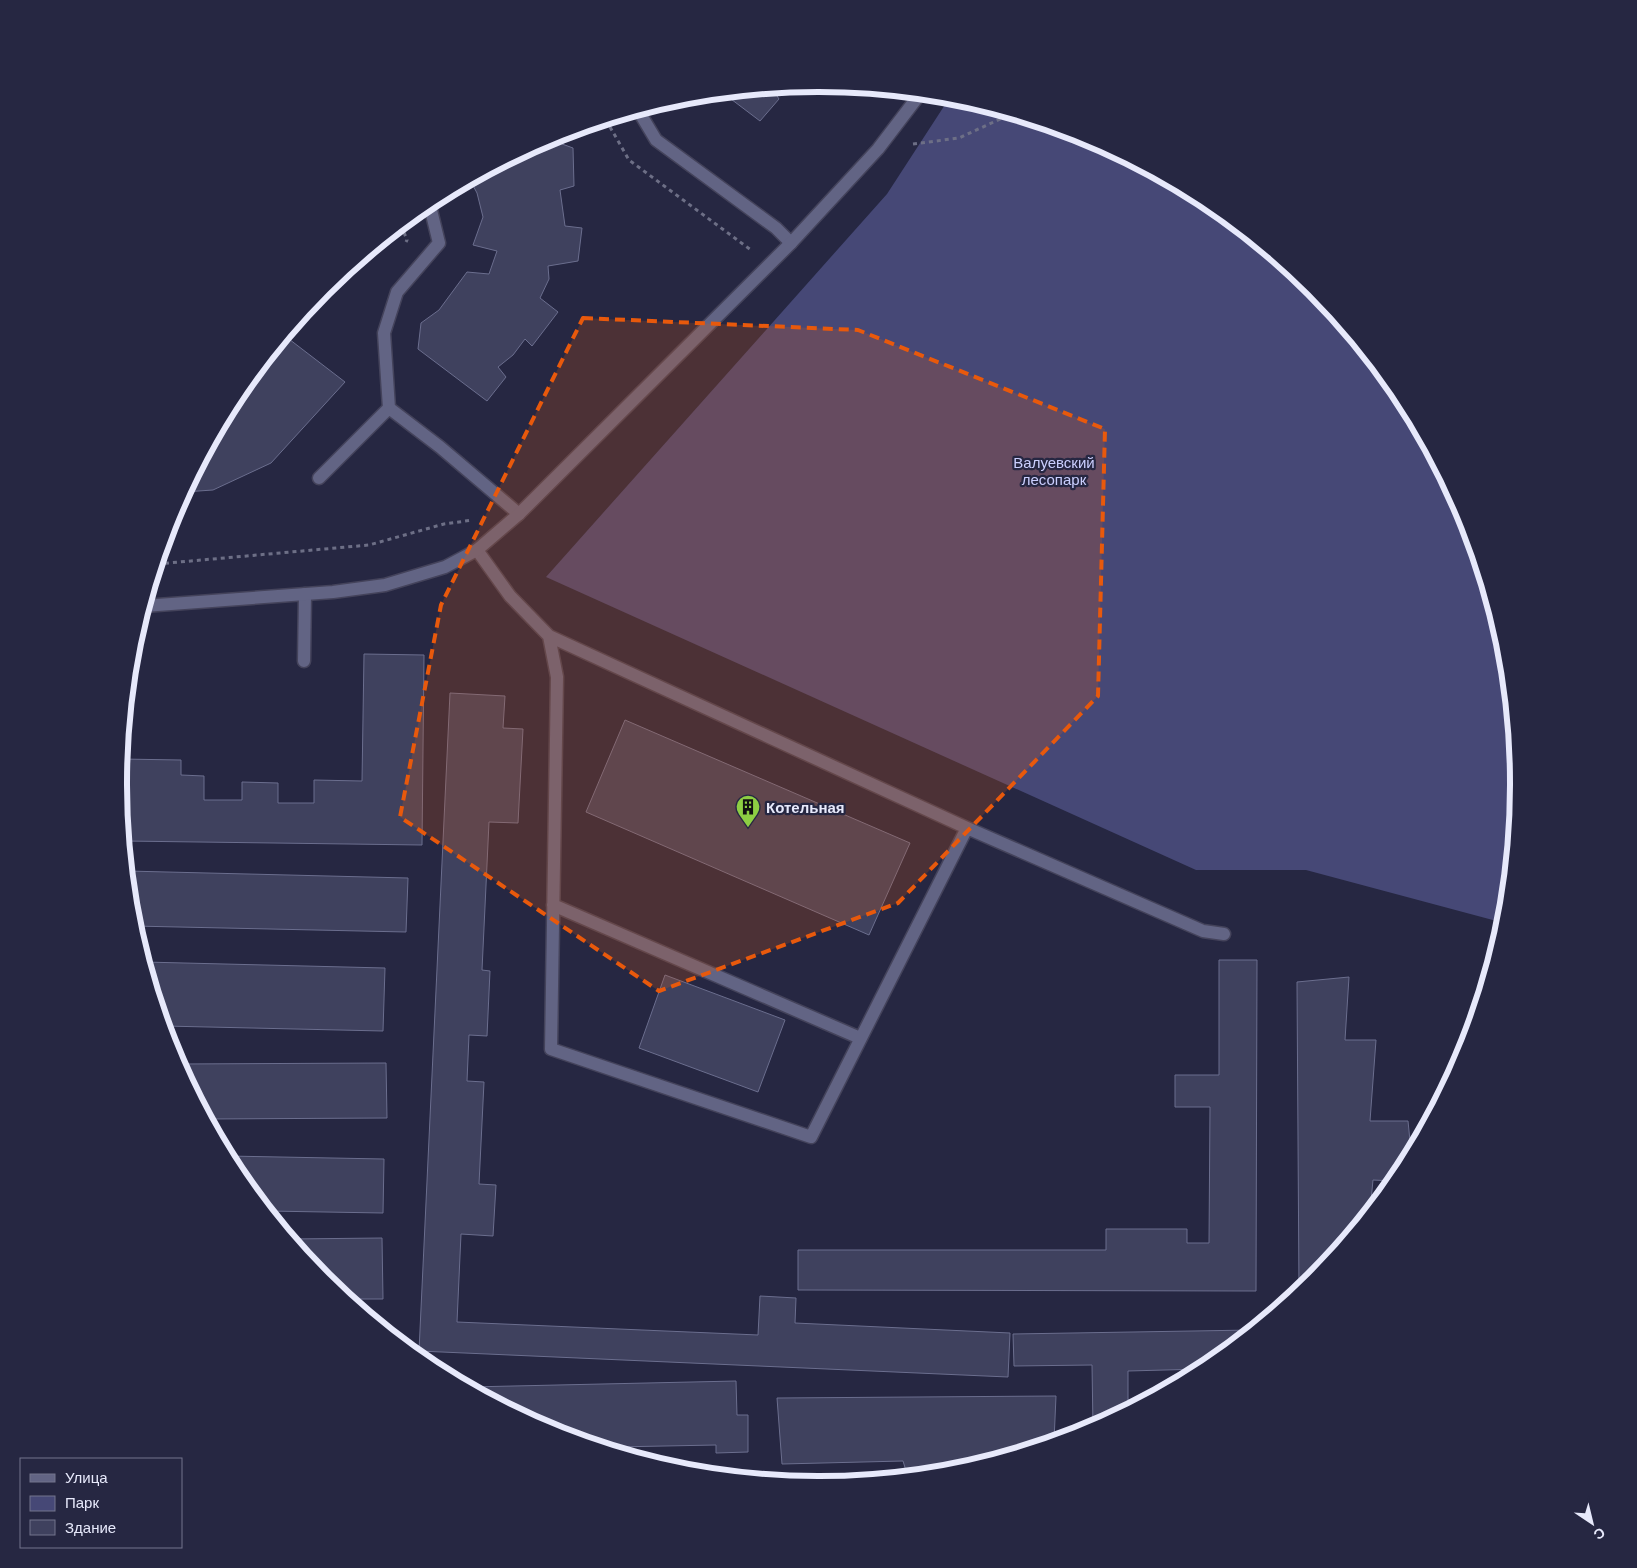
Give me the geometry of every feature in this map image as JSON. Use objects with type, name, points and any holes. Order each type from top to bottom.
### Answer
[{"type":"street","points":[[151,605],[333,592],[386,585],[446,567],[477,550],[519,514],[791,243],[878,149],[916,99]]},
{"type":"street","points":[[641,116],[656,140],[776,228],[791,243]]},
{"type":"street","points":[[319,478],[389,408],[384,332],[396,292],[439,244],[431,211]]},
{"type":"street","points":[[389,408],[440,447],[519,514]]},
{"type":"street","points":[[477,550],[510,596],[549,636],[967,828],[1203,931],[1224,934]]},
{"type":"street","points":[[304,661],[305,594]]},
{"type":"street","points":[[549,636],[557,677],[551,1049],[811,1137],[967,828]]},
{"type":"street","points":[[553,905],[860,1038]]},
{"type":"path","points":[[609,125],[630,160],[753,252],[776,228]]},
{"type":"path","points":[[164,563],[369,545],[444,524],[488,519],[506,503]]},
{"type":"highlighted area","points":[[583,318],[858,330],[1105,429],[1098,696],[898,903],[659,991],[400,817],[441,605]]},
{"type":"green space","name":"Валуевский лесопарк","points":[[945,105],[997,116],[1041,129],[1083,145],[1124,164],[1164,185],[1203,209],[1274,264],[1338,328],[1367,363],[1393,400],[1439,478],[1473,562],[1486,605],[1497,649],[1509,739],[1509,829],[1497,921],[1306,870],[1196,870],[546,577],[887,194]]},
{"type":"building","points":[[776,94],[779,99],[760,121],[729,98]]},
{"type":"building","points":[[561,142],[573,148],[574,186],[560,190],[565,226],[582,228],[578,261],[548,266],[549,279],[540,298],[558,312],[532,346],[525,339],[513,355],[498,367],[506,377],[487,401],[418,349],[421,323],[439,310],[467,272],[489,274],[497,251],[473,245],[483,217],[477,193],[473,185],[513,164]]},
{"type":"building","points":[[290,339],[345,382],[271,463],[213,490],[192,491],[220,438],[244,400]]},
{"type":"building","points":[[364,654],[424,655],[422,845],[129,841],[128,759],[181,760],[181,775],[204,776],[204,800],[242,800],[242,782],[278,783],[278,803],[314,803],[314,780],[362,781]]},
{"type":"building","points":[[450,693],[505,696],[503,728],[523,729],[518,823],[489,822],[482,970],[490,971],[487,1036],[469,1035],[467,1081],[484,1082],[479,1184],[496,1185],[493,1236],[461,1234],[457,1322],[758,1335],[760,1296],[796,1298],[795,1323],[1010,1333],[1008,1377],[423,1351],[419,1348]]},
{"type":"building","name":"Котельная","points":[[625,720],[910,843],[869,935],[586,812]]},
{"type":"building","points":[[133,871],[408,878],[406,932],[142,926]]},
{"type":"building","points":[[1219,960],[1257,960],[1256,1291],[798,1290],[798,1250],[1106,1250],[1106,1229],[1187,1229],[1187,1243],[1209,1243],[1210,1107],[1175,1107],[1175,1075],[1219,1075]]},
{"type":"building","points":[[151,962],[385,968],[383,1031],[172,1026]]},
{"type":"building","points":[[665,975],[785,1020],[758,1092],[639,1048]]},
{"type":"building","points":[[1349,977],[1345,1040],[1376,1040],[1370,1121],[1408,1121],[1410,1141],[1384,1181],[1373,1180],[1371,1199],[1367,1205],[1338,1240],[1299,1281],[1297,982]]},
{"type":"building","points":[[386,1063],[387,1118],[214,1119],[187,1064]]},
{"type":"building","points":[[237,1156],[384,1159],[383,1213],[275,1211]]},
{"type":"building","points":[[382,1238],[383,1299],[358,1299],[298,1239]]},
{"type":"building","points":[[1242,1330],[1186,1369],[1128,1371],[1128,1400],[1132,1400],[1093,1418],[1092,1365],[1014,1366],[1013,1334]]},
{"type":"building","points":[[736,1381],[737,1415],[748,1415],[748,1452],[716,1453],[716,1445],[622,1447],[554,1423],[480,1387]]},
{"type":"building","points":[[1056,1396],[1054,1434],[997,1452],[909,1470],[906,1470],[903,1461],[782,1464],[777,1398]]},
{"type":"place","name":"Котельная","points":[[748,828]]}]
